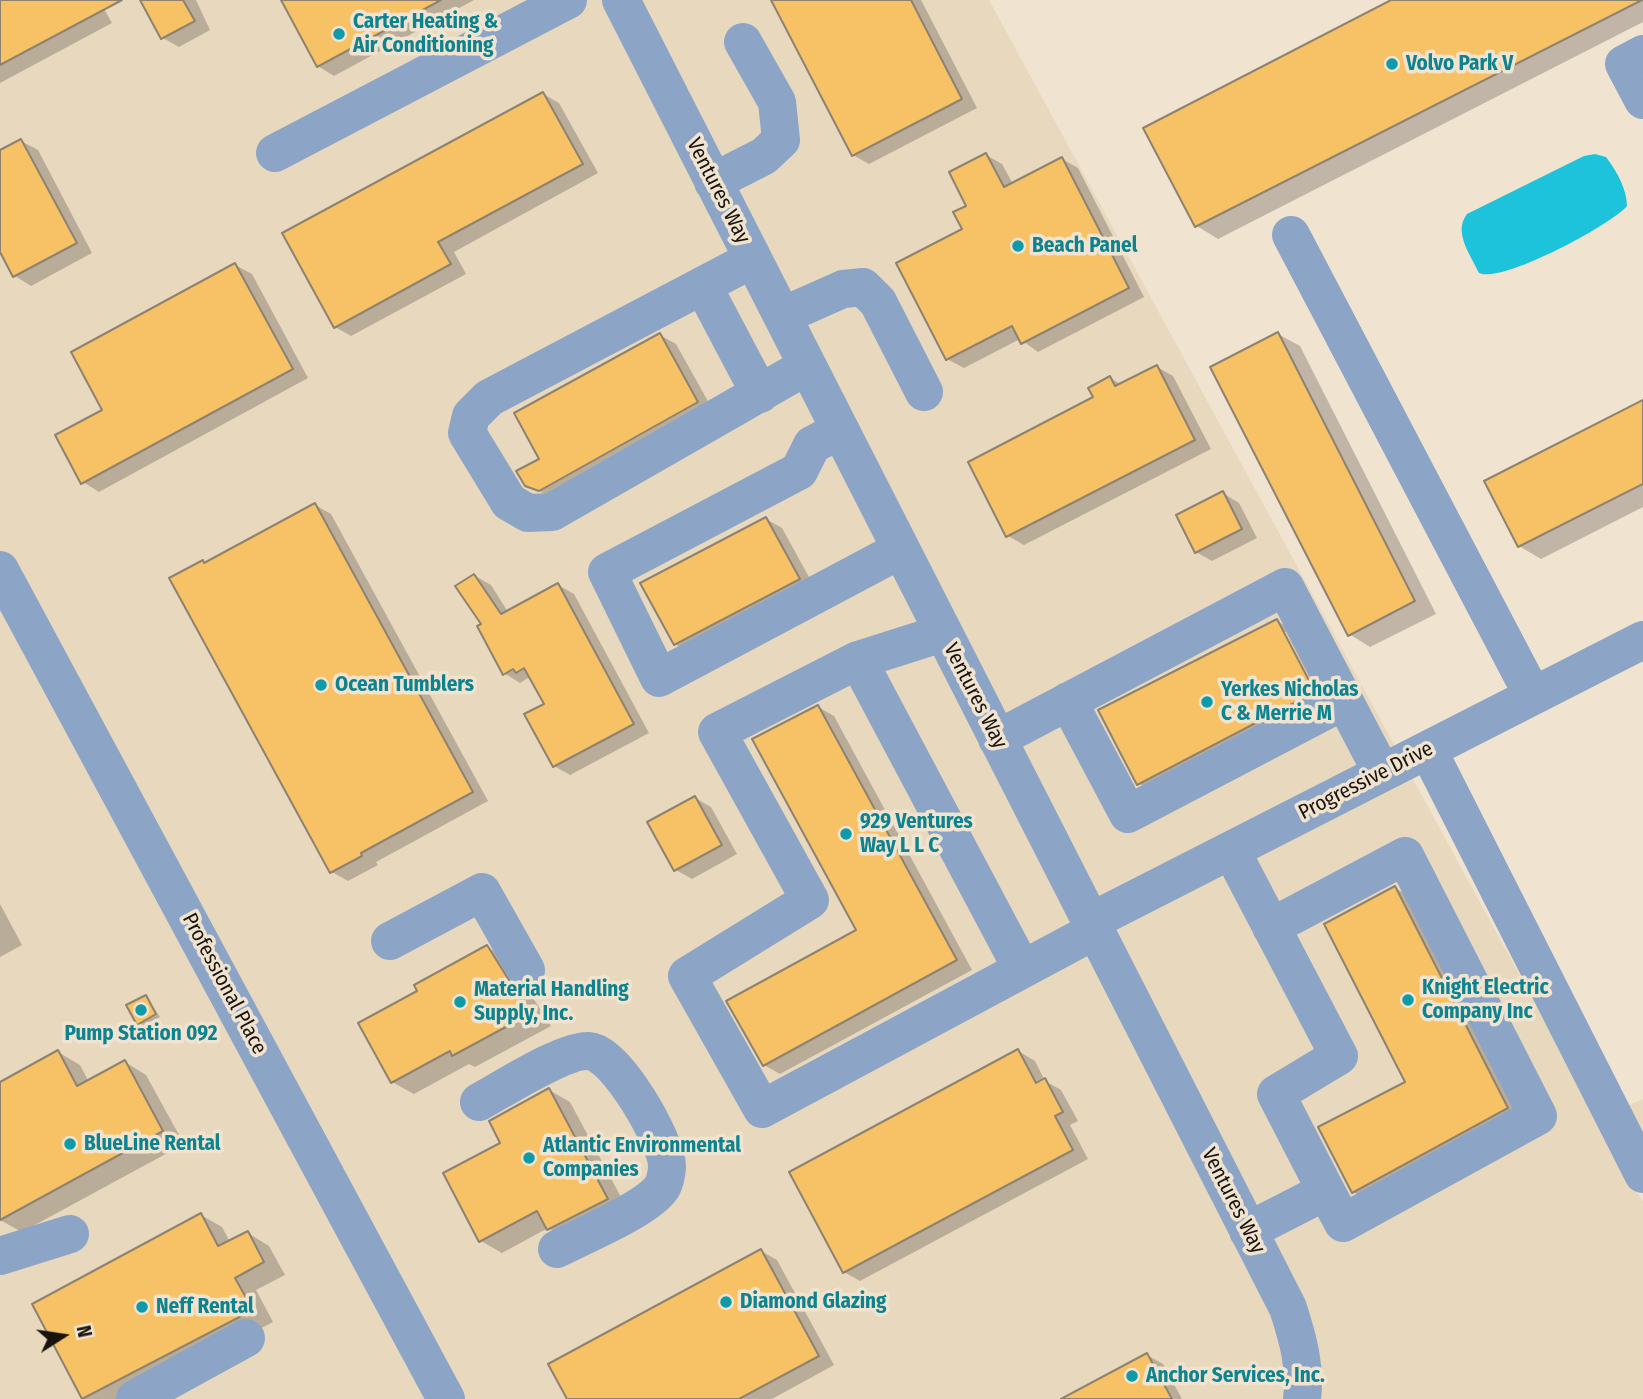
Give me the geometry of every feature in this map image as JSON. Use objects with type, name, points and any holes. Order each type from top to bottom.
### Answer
[{"type":"street","points":[[275,153],[568,0]]},
{"type":"street","name":"Ventures Way","points":[[621,0],[1288,1308],[1300,1344],[1304,1382],[1302,1399]]},
{"type":"street","points":[[713,182],[764,156],[781,139],[777,102],[743,42]]},
{"type":"street","points":[[1643,54],[1624,64],[1643,100]]},
{"type":"street","points":[[1291,235],[1534,696]]},
{"type":"street","points":[[752,259],[489,398],[471,416],[467,433],[509,502],[528,513],[552,512],[807,366]]},
{"type":"street","points":[[703,286],[760,394]]},
{"type":"street","points":[[782,316],[843,289],[863,287],[878,302],[924,392]]},
{"type":"street","points":[[840,430],[812,445],[799,471],[607,572],[659,678],[900,550]]},
{"type":"street","name":"Professional Place","points":[[0,570],[446,1399]]},
{"type":"street","points":[[997,739],[1285,587],[1382,773]]},
{"type":"street","points":[[943,633],[858,660],[1022,969]]},
{"type":"street","name":"Progressive Drive","points":[[858,660],[716,732],[810,900],[687,976],[762,1110],[1022,969],[1231,850],[1643,640]]},
{"type":"street","points":[[1068,701],[1128,814],[1344,701]]},
{"type":"street","points":[[1428,750],[1643,1174]]},
{"type":"street","points":[[1231,850],[1271,927],[1339,1056],[1276,1094],[1343,1223],[1538,1116],[1405,856],[1271,927]]},
{"type":"street","points":[[390,941],[482,892],[526,970]]},
{"type":"street","points":[[479,1102],[571,1053],[592,1050],[608,1060],[624,1078],[661,1145],[667,1166],[663,1185],[651,1200],[557,1250]]},
{"type":"street","points":[[1248,1231],[1325,1191]]},
{"type":"street","points":[[0,1256],[70,1234]]},
{"type":"street","points":[[135,1399],[246,1338]]},
{"type":"shaded area","points":[[0,0],[989,0],[1643,1202],[1643,1399],[0,1399]]},
{"type":"shaded area","points":[[1643,1099],[1643,1135],[1628,1106]]},
{"type":"water","points":[[1595,154],[1606,157],[1614,168],[1623,186],[1627,206],[1600,226],[1531,262],[1491,274],[1479,273],[1462,236],[1463,221],[1467,214],[1584,156]]},
{"type":"building","points":[[0,0],[122,0],[0,65]]},
{"type":"building","points":[[140,0],[183,0],[195,21],[161,39]]},
{"type":"building","name":"Carter Heating & Air Conditioning","points":[[281,0],[441,0],[317,67]]},
{"type":"building","points":[[771,0],[911,0],[962,99],[852,156]]},
{"type":"building","name":"Volvo Park V","points":[[1391,0],[1642,0],[1195,227],[1143,128]]},
{"type":"building","points":[[543,92],[583,164],[438,242],[451,264],[334,328],[282,233]]},
{"type":"building","points":[[21,139],[77,243],[13,277],[0,252],[0,150]]},
{"type":"building","name":"Beach Panel","points":[[986,153],[1004,187],[1062,157],[1129,288],[1021,344],[1012,326],[946,360],[896,263],[962,229],[953,212],[966,206],[949,172]]},
{"type":"building","points":[[235,263],[293,369],[81,484],[55,435],[102,410],[71,352]]},
{"type":"building","points":[[1278,332],[1415,601],[1348,636],[1210,367]]},
{"type":"building","points":[[660,333],[698,402],[539,491],[525,486],[516,471],[539,459],[514,413]]},
{"type":"building","points":[[1157,365],[1195,440],[1006,537],[968,462],[1093,397],[1088,388],[1110,376],[1115,386]]},
{"type":"building","points":[[1643,400],[1643,484],[1518,547],[1484,481]]},
{"type":"building","points":[[1223,491],[1242,529],[1195,553],[1176,515]]},
{"type":"building","name":"Ocean Tumblers","points":[[315,503],[473,792],[361,853],[362,856],[330,873],[169,578],[203,560],[204,563]]},
{"type":"building","points":[[766,517],[800,579],[674,645],[640,583]]},
{"type":"building","points":[[474,574],[501,614],[558,583],[634,724],[553,767],[524,714],[544,704],[524,668],[516,673],[513,669],[503,675],[477,626],[481,624],[455,586]]},
{"type":"building","name":"Yerkes Nicholas C & Merrie M","points":[[1277,619],[1315,692],[1137,785],[1098,710]]},
{"type":"building","name":"929 Ventures Way L L C","points":[[818,705],[957,960],[763,1066],[726,1001],[856,930],[752,739]]},
{"type":"building","points":[[695,796],[722,845],[674,871],[647,822]]},
{"type":"building","name":"Knight Electric Company Inc","points":[[1395,886],[1508,1108],[1352,1193],[1318,1127],[1405,1082],[1324,924]]},
{"type":"building","name":"Material Handling Supply, Inc.","points":[[487,945],[530,1014],[452,1056],[450,1051],[391,1083],[358,1023],[417,991],[414,985]]},
{"type":"building","name":"Pump Station 092","points":[[146,995],[156,1014],[137,1025],[126,1005]]},
{"type":"building","points":[[1018,1049],[1036,1083],[1045,1078],[1063,1112],[1055,1116],[1073,1150],[843,1273],[789,1172]]},
{"type":"building","name":"BlueLine Rental","points":[[58,1050],[77,1086],[125,1060],[163,1131],[0,1220],[0,1082]]},
{"type":"building","name":"Atlantic Environmental Companies","points":[[549,1088],[608,1199],[547,1230],[537,1211],[479,1242],[443,1173],[500,1143],[489,1121]]},
{"type":"building","name":"Neff Rental","points":[[201,1213],[218,1246],[248,1231],[264,1262],[235,1278],[253,1310],[82,1399],[32,1304]]},
{"type":"building","name":"Diamond Glazing","points":[[761,1249],[819,1356],[739,1399],[567,1399],[548,1364]]},
{"type":"building","name":"Anchor Services, Inc.","points":[[1147,1353],[1172,1399],[1061,1399]]},
{"type":"place","name":"Carter Heating & Air Conditioning","points":[[339,34]]},
{"type":"place","name":"Volvo Park V","points":[[1392,64]]},
{"type":"place","name":"Beach Panel","points":[[1018,246]]},
{"type":"place","name":"Ocean Tumblers","points":[[321,685]]},
{"type":"place","name":"Yerkes Nicholas C & Merrie M","points":[[1207,702]]},
{"type":"place","name":"929 Ventures Way L L C","points":[[846,834]]},
{"type":"place","name":"Knight Electric Company Inc","points":[[1408,1000]]},
{"type":"place","name":"Material Handling Supply, Inc.","points":[[460,1002]]},
{"type":"place","name":"Pump Station 092","points":[[141,1010]]},
{"type":"place","name":"BlueLine Rental","points":[[70,1144]]},
{"type":"place","name":"Atlantic Environmental Companies","points":[[529,1158]]},
{"type":"place","name":"Diamond Glazing","points":[[726,1302]]},
{"type":"place","name":"Neff Rental","points":[[142,1307]]},
{"type":"place","name":"Anchor Services, Inc.","points":[[1132,1376]]}]
